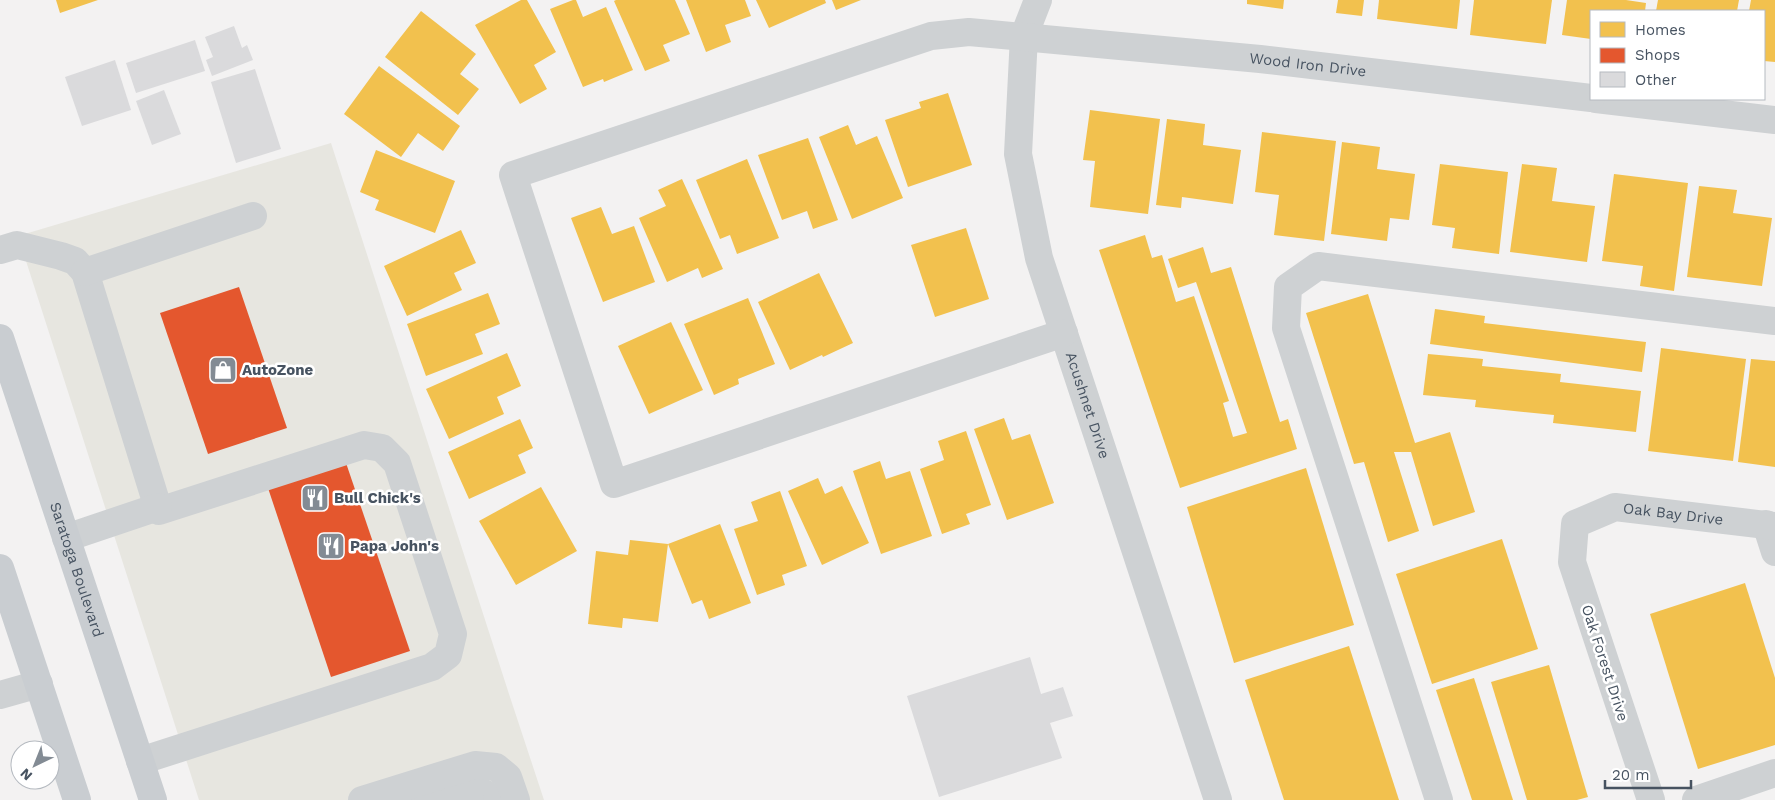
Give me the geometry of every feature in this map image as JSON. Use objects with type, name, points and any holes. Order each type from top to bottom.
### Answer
[{"type":"main road","name":"Saratoga Boulevard","points":[[0,338],[153,800]]},
{"type":"main road","points":[[0,568],[77,800]]},
{"type":"street","name":"Acushnet Drive","points":[[1038,0],[1024,36],[1018,154],[1040,258],[1218,800]]},
{"type":"street","name":"Wood Iron Drive","points":[[1064,334],[614,484],[513,175],[932,36],[969,32],[1260,59],[1590,98]]},
{"type":"street","points":[[1605,100],[1775,120]]},
{"type":"street","points":[[85,272],[253,216]]},
{"type":"street","points":[[0,250],[16,245],[60,256],[75,261],[85,272],[159,512],[364,446],[382,448],[397,463],[453,634],[448,655],[432,667],[140,761]]},
{"type":"street","points":[[1439,800],[1286,328],[1288,287],[1318,266],[1775,321]]},
{"type":"street","points":[[66,538],[158,507]]},
{"type":"street","name":"Oak Bay Drive","points":[[1575,524],[1615,507],[1770,525]]},
{"type":"street","name":"Oak Forest Drive","points":[[1575,524],[1572,562],[1651,800]]},
{"type":"street","points":[[1770,525],[1775,552]]},
{"type":"street","points":[[0,695],[39,684]]},
{"type":"street","points":[[362,800],[475,765],[496,767],[508,776],[516,800]]},
{"type":"street","points":[[1696,800],[1775,773]]},
{"type":"street","points":[[444,787],[470,800]]},
{"type":"street","points":[[404,800],[444,787],[472,788],[491,797],[493,800]]},
{"type":"shaded area","points":[[331,143],[544,800],[199,800],[18,236]]},
{"type":"building: Homes","points":[[56,0],[98,0],[60,13]]},
{"type":"building: Homes","points":[[521,0],[527,0],[556,52],[534,65],[547,89],[520,104],[475,25]]},
{"type":"building: Homes","points":[[576,0],[583,17],[606,7],[633,70],[604,82],[603,79],[583,87],[550,9]]},
{"type":"building: Homes","points":[[675,0],[690,34],[663,45],[670,61],[645,71],[614,1]]},
{"type":"building: Homes","points":[[686,0],[745,0],[751,16],[725,25],[731,42],[706,52]]},
{"type":"building: Homes","points":[[756,0],[825,0],[826,3],[769,28]]},
{"type":"building: Homes","points":[[832,0],[861,0],[836,10]]},
{"type":"building: Homes","points":[[1247,0],[1284,0],[1283,9],[1247,4]]},
{"type":"building: Homes","points":[[1338,0],[1364,0],[1362,16],[1336,13]]},
{"type":"building: Homes","points":[[1379,0],[1460,0],[1457,29],[1377,19]]},
{"type":"building: Homes","points":[[1474,0],[1552,0],[1546,44],[1470,35]]},
{"type":"building: Homes","points":[[1567,0],[1626,0],[1646,3],[1645,10],[1590,10],[1590,39],[1562,35]]},
{"type":"building: Homes","points":[[1658,0],[1739,0],[1737,10],[1656,10]]},
{"type":"building: Homes","points":[[1751,0],[1775,0],[1775,62],[1765,61],[1765,10],[1749,10]]},
{"type":"building: Homes","points":[[421,11],[476,54],[460,74],[479,89],[458,115],[385,57]]},
{"type":"building: Homes","points":[[379,66],[460,126],[443,151],[418,133],[401,157],[344,114]]},
{"type":"building: Homes","points":[[948,93],[972,165],[908,187],[885,120],[921,108],[919,102]]},
{"type":"building: Homes","points":[[1090,110],[1160,119],[1148,214],[1090,207],[1095,161],[1083,160]]},
{"type":"building: Homes","points":[[1167,119],[1205,124],[1203,145],[1241,150],[1233,204],[1182,197],[1181,208],[1156,205]]},
{"type":"building: Homes","points":[[848,125],[856,145],[877,136],[903,198],[852,219],[819,137]]},
{"type":"building: Homes","points":[[1262,132],[1336,141],[1324,241],[1274,235],[1279,195],[1255,192]]},
{"type":"building: Homes","points":[[808,138],[838,220],[813,229],[807,211],[782,220],[758,155]]},
{"type":"building: Homes","points":[[1342,142],[1380,147],[1377,169],[1415,174],[1409,220],[1390,218],[1387,241],[1331,234]]},
{"type":"building: Homes","points":[[376,150],[455,181],[435,233],[375,210],[379,200],[360,192]]},
{"type":"building: Homes","points":[[747,159],[779,238],[737,254],[730,235],[720,239],[696,180]]},
{"type":"building: Homes","points":[[1440,164],[1508,172],[1499,254],[1452,248],[1455,228],[1432,225]]},
{"type":"building: Homes","points":[[1522,164],[1557,168],[1552,201],[1595,206],[1587,262],[1510,252]]},
{"type":"building: Homes","points":[[1614,174],[1688,183],[1674,291],[1640,286],[1643,266],[1602,261]]},
{"type":"building: Homes","points":[[682,179],[723,269],[702,278],[698,268],[667,282],[639,218],[666,206],[658,190]]},
{"type":"building: Homes","points":[[1699,186],[1737,190],[1733,213],[1772,218],[1762,286],[1687,277]]},
{"type":"building: Homes","points":[[601,207],[612,234],[634,226],[655,282],[603,302],[571,218]]},
{"type":"building: Homes","points":[[966,228],[989,299],[935,317],[911,245]]},
{"type":"building: Homes","points":[[461,230],[476,263],[454,273],[462,290],[407,316],[384,266]]},
{"type":"building: Homes","points":[[1145,235],[1152,258],[1162,255],[1176,302],[1194,296],[1229,401],[1223,403],[1233,437],[1247,433],[1196,282],[1178,288],[1168,259],[1203,247],[1211,273],[1231,267],[1280,422],[1288,419],[1297,449],[1180,488],[1099,250]]},
{"type":"building: Homes","points":[[819,273],[853,343],[790,370],[758,302]]},
{"type":"building: Homes","points":[[488,293],[500,324],[475,334],[483,354],[426,376],[407,324]]},
{"type":"building: Homes","points":[[1368,294],[1415,443],[1450,432],[1475,512],[1433,526],[1411,452],[1394,452],[1419,531],[1388,542],[1364,462],[1354,464],[1306,313]]},
{"type":"building: Homes","points":[[748,298],[775,364],[738,379],[739,384],[714,395],[684,324]]},
{"type":"building: Homes","points":[[1435,309],[1485,316],[1484,323],[1646,342],[1642,372],[1430,344]]},
{"type":"building: Homes","points":[[671,322],[703,390],[649,414],[618,346]]},
{"type":"building: Homes","points":[[1661,348],[1746,359],[1733,461],[1648,451]]},
{"type":"building: Homes","points":[[507,353],[521,386],[497,397],[504,414],[449,439],[426,389]]},
{"type":"building: Homes","points":[[1428,354],[1483,359],[1482,366],[1561,374],[1560,382],[1641,391],[1636,432],[1553,423],[1554,415],[1475,407],[1476,400],[1423,395]]},
{"type":"building: Homes","points":[[1751,359],[1775,361],[1775,467],[1738,462]]},
{"type":"building: Homes","points":[[1004,418],[1012,440],[1030,434],[1054,503],[1007,520],[974,429]]},
{"type":"building: Homes","points":[[520,419],[533,448],[518,455],[526,473],[469,499],[448,452]]},
{"type":"building: Homes","points":[[966,431],[991,505],[966,514],[970,524],[942,534],[920,469],[944,460],[938,441]]},
{"type":"building: Homes","points":[[880,461],[886,479],[910,471],[932,536],[881,554],[853,471]]},
{"type":"building: Homes","points":[[1306,468],[1354,625],[1234,663],[1187,507]]},
{"type":"building: Homes","points":[[818,478],[825,494],[842,486],[869,543],[822,565],[788,491]]},
{"type":"building: Homes","points":[[541,487],[577,551],[516,585],[479,521]]},
{"type":"building: Homes","points":[[780,491],[807,566],[782,575],[785,585],[757,595],[734,529],[758,521],[751,502]]},
{"type":"building: Homes","points":[[720,524],[751,603],[709,619],[702,600],[692,604],[668,544]]},
{"type":"building: Homes","points":[[1502,539],[1538,649],[1432,684],[1396,574]]},
{"type":"building: Homes","points":[[630,540],[668,544],[658,622],[623,618],[622,628],[588,624],[596,551],[628,555]]},
{"type":"building: Homes","points":[[1745,583],[1775,678],[1775,745],[1698,769],[1650,614]]},
{"type":"building: Homes","points":[[1349,646],[1399,800],[1284,800],[1245,680]]},
{"type":"building: Homes","points":[[1549,665],[1588,797],[1577,800],[1527,800],[1491,682]]},
{"type":"building: Homes","points":[[1474,678],[1513,800],[1472,800],[1436,690]]},
{"type":"building: Shops","name":"AutoZone","points":[[239,287],[287,428],[208,454],[160,313]]},
{"type":"building: Shops","points":[[345,460],[410,651],[331,677],[268,488]]},
{"type":"building: Other","points":[[234,26],[242,48],[247,45],[253,60],[212,76],[206,60],[213,57],[205,37]]},
{"type":"building: Other","points":[[195,40],[205,71],[136,93],[126,63]]},
{"type":"building: Other","points":[[115,60],[131,110],[82,126],[65,77]]},
{"type":"building: Other","points":[[255,69],[281,149],[236,163],[211,82]]},
{"type":"building: Other","points":[[164,90],[181,134],[152,145],[136,101]]},
{"type":"building: Other","points":[[1030,657],[1041,694],[1063,687],[1073,716],[1050,723],[1062,758],[939,797],[907,696]]},
{"type":"place","name":"AutoZone","points":[[223,370]]},
{"type":"place","name":"Bull Chick's","points":[[315,498]]},
{"type":"place","name":"Papa John's","points":[[331,546]]}]
